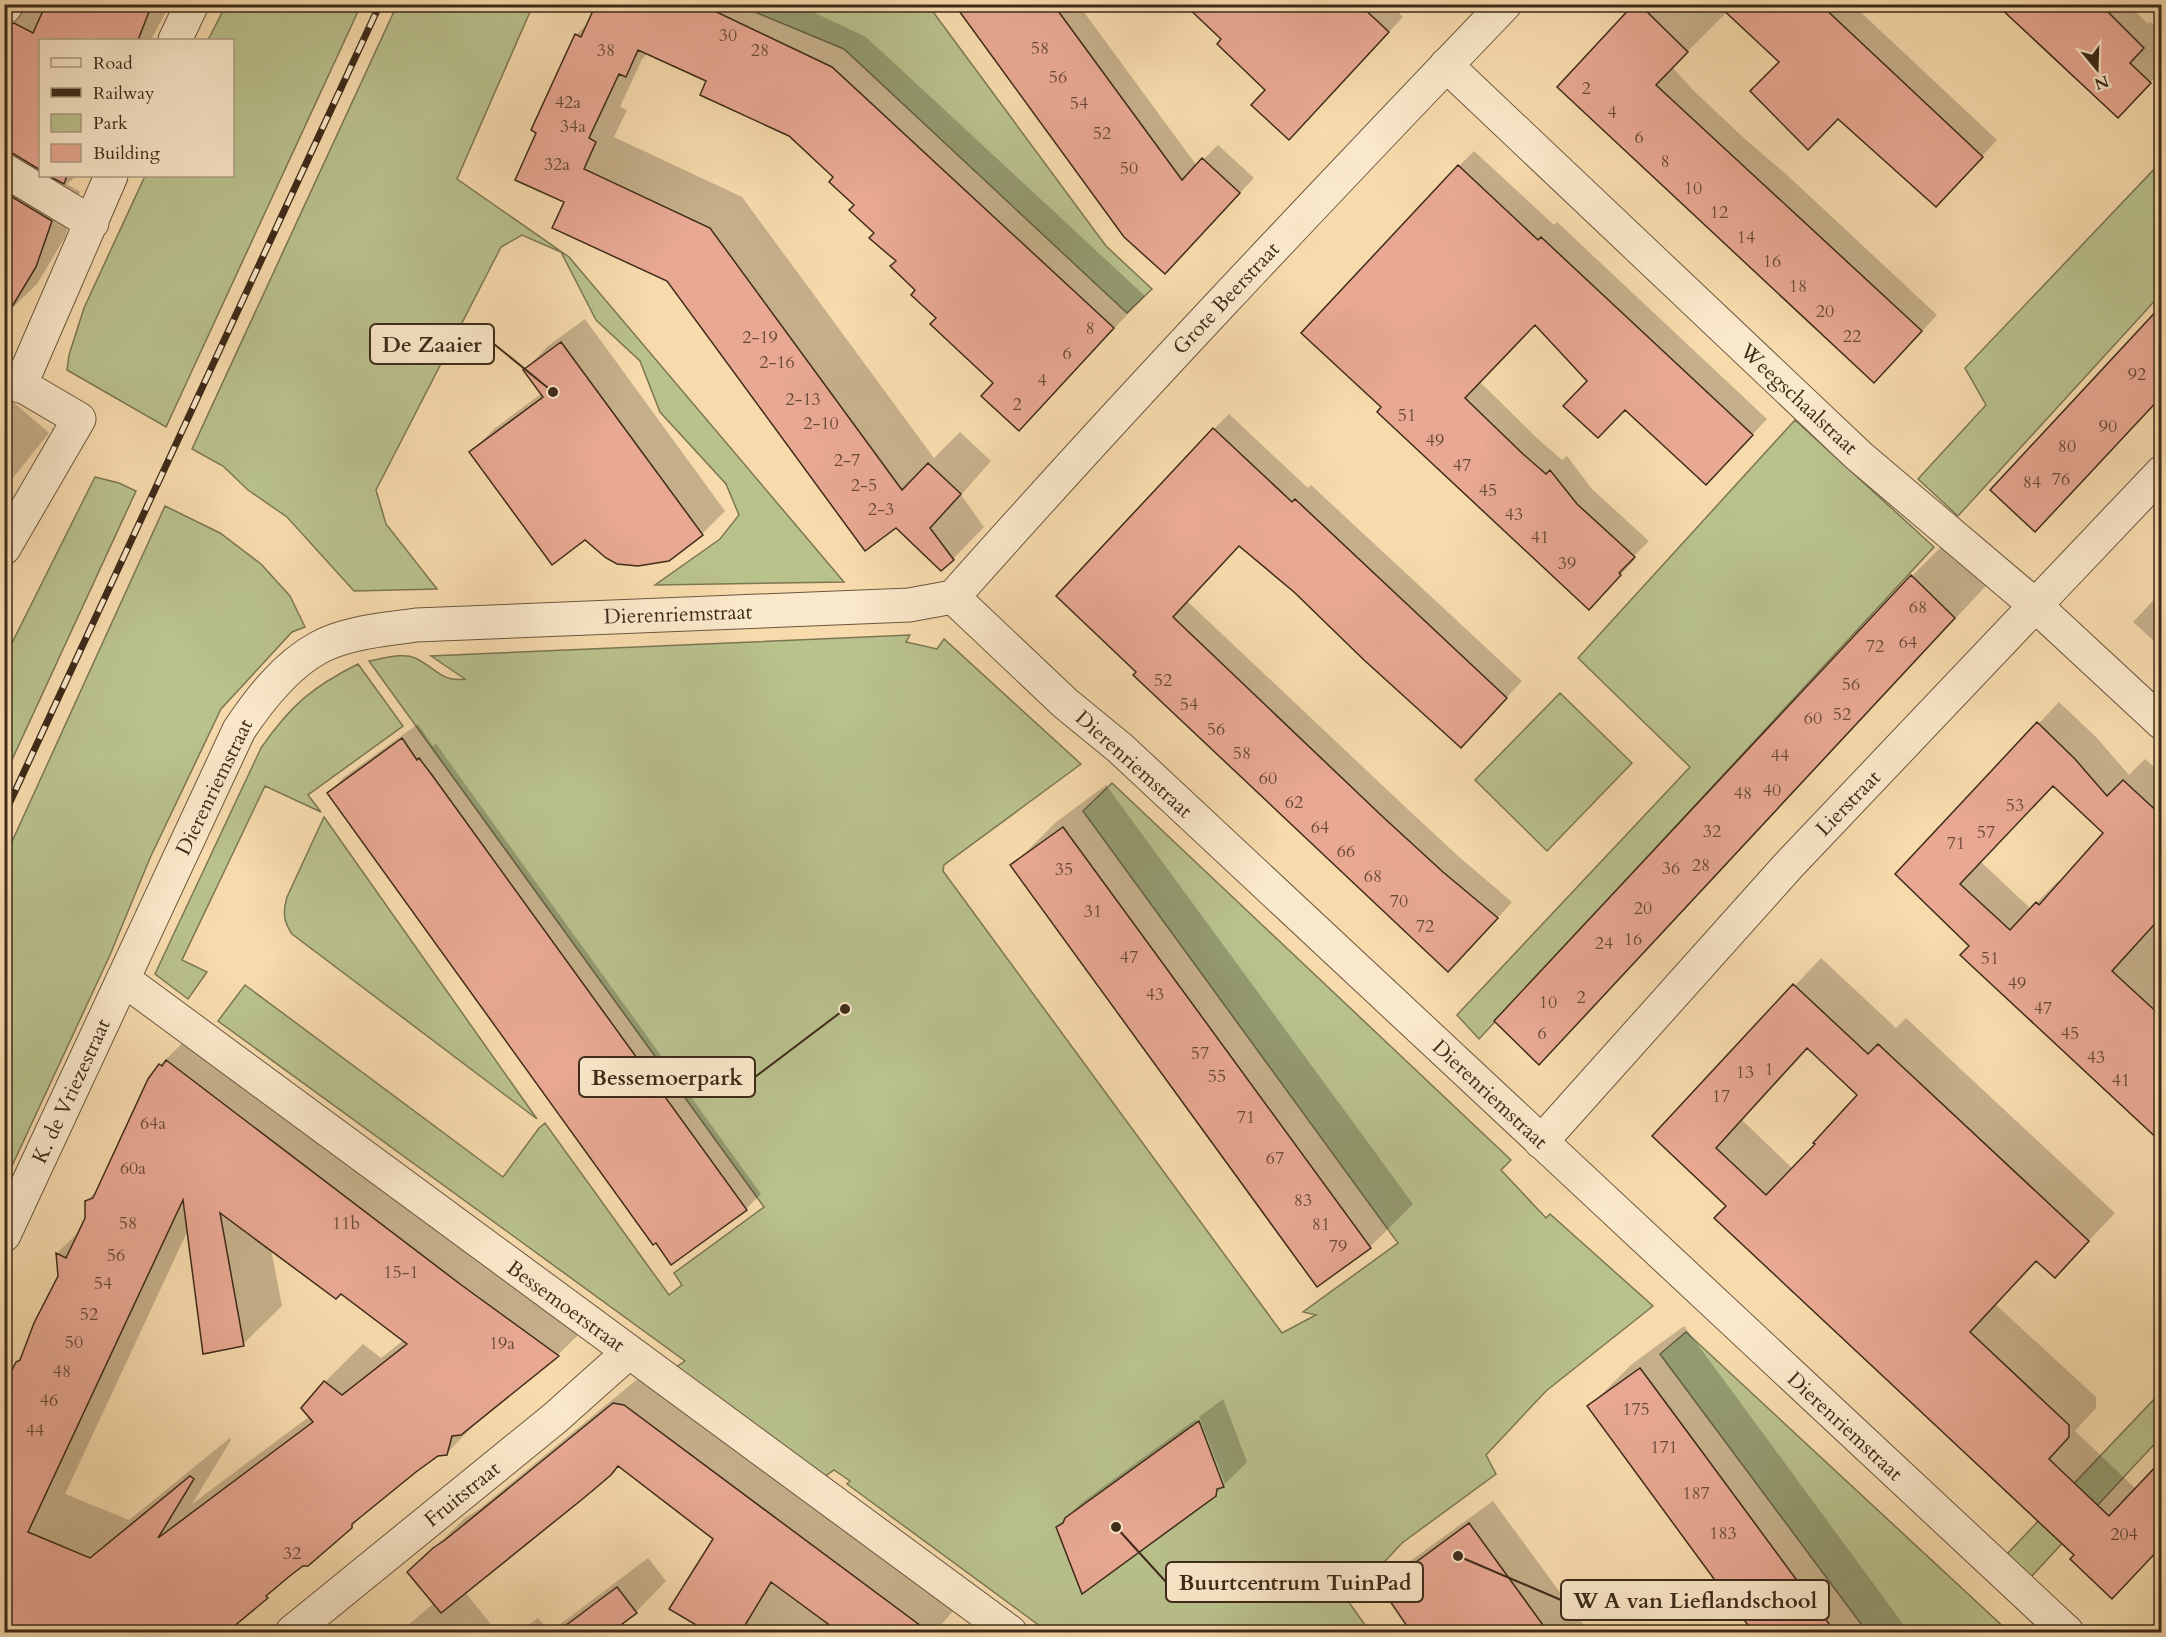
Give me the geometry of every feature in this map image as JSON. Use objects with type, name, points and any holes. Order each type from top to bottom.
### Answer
[{"type":"street","points":[[175,39],[192,4]]},
{"type":"street","name":"Grote Beerstraat","points":[[953,597],[1028,512],[1302,216],[1504,4]]},
{"type":"street","name":"Weegschaalstraat","points":[[1446,65],[1859,456],[2036,606],[2162,723]]},
{"type":"street","points":[[4,170],[92,224]]},
{"type":"street","points":[[4,548],[79,419],[12,381],[92,224],[111,177]]},
{"type":"street","name":"Lierstraat","points":[[1541,1142],[1788,866],[2162,472]]},
{"type":"street","name":"Dierenriemstraat","points":[[123,979],[239,730],[273,685],[294,665],[318,648],[351,636],[416,625],[909,605],[953,597],[1065,703],[1120,748],[2067,1632]]},
{"type":"street","name":"K. de Vriezestraat","points":[[4,1235],[123,979]]},
{"type":"street","name":"Bessemoerstraat","points":[[123,979],[1010,1632]]},
{"type":"street","name":"Fruitstraat","points":[[292,1632],[555,1418],[629,1352]]},
{"type":"green space","points":[[226,5],[361,5],[166,427],[67,370],[69,355],[84,308],[145,177],[234,177],[234,39],[209,39]]},
{"type":"green space","points":[[397,5],[533,5],[457,179],[569,257],[844,582],[655,585],[720,539],[739,515],[726,484],[660,412],[640,361],[596,320],[561,252],[522,235],[501,247],[376,490],[386,524],[437,589],[354,591],[287,517],[248,490],[223,466],[192,449]]},
{"type":"green space","points":[[738,5],[928,5],[1106,246],[1152,289],[1127,313],[844,49]]},
{"type":"green space","points":[[2161,162],[2161,294],[1958,516],[1918,479],[1986,405],[1965,368]]},
{"type":"green space","points":[[1795,420],[1934,547],[1479,1039],[1457,1015],[1690,767],[1578,658]]},
{"type":"green space","points":[[95,477],[119,483],[136,491],[5,775],[5,657]]},
{"type":"green space","points":[[165,506],[220,533],[261,564],[290,596],[305,627],[292,632],[221,709],[150,858],[110,955],[5,1181],[5,857]]},
{"type":"green space","points":[[910,635],[906,642],[937,649],[944,639],[1081,764],[944,865],[943,871],[1282,1333],[1316,1315],[1303,1312],[1398,1243],[1083,811],[1112,783],[1511,1160],[1501,1170],[1546,1218],[1550,1214],[1653,1306],[1546,1391],[1486,1455],[1496,1474],[1402,1543],[1348,1601],[1370,1632],[1048,1632],[847,1484],[850,1481],[834,1470],[824,1477],[673,1369],[685,1361],[218,1021],[245,985],[503,1177],[545,1123],[669,1295],[682,1285],[674,1273],[764,1207],[369,661],[410,656],[444,676],[457,680],[465,679],[431,656]]},
{"type":"green space","points":[[358,664],[403,726],[308,795],[321,812],[265,786],[182,960],[207,972],[188,999],[155,974],[261,748],[282,720],[303,699]]},
{"type":"green space","points":[[1560,693],[1632,763],[1547,851],[1475,780]]},
{"type":"green space","points":[[324,817],[537,1119],[292,934],[285,916],[287,897]]},
{"type":"green space","points":[[1686,1332],[2009,1632],[1867,1632],[1660,1354]]},
{"type":"green space","points":[[2161,1392],[2161,1437],[2031,1577],[2007,1554]]},
{"type":"building","points":[[46,4],[152,4],[138,39],[39,39],[39,169],[14,154],[4,151],[4,26],[14,23],[33,33]]},
{"type":"building","points":[[596,4],[700,4],[832,67],[1114,328],[1019,431],[981,396],[993,383],[930,324],[936,318],[911,295],[915,290],[890,266],[896,261],[869,238],[874,233],[849,210],[854,205],[829,182],[833,177],[789,136],[700,95],[706,81],[638,50],[626,77],[619,74],[589,138],[596,142],[584,169],[710,228],[902,490],[928,463],[961,494],[930,528],[954,560],[941,571],[896,528],[865,551],[667,281],[552,228],[564,202],[515,180],[536,133],[531,130],[575,34],[581,37]]},
{"type":"building","points":[[954,4],[1053,4],[1182,180],[1202,158],[1240,193],[1165,274],[1124,237]]},
{"type":"building","points":[[1184,4],[1359,4],[1389,32],[1289,140],[1251,105],[1265,90],[1217,44],[1221,39]]},
{"type":"building","points":[[1634,4],[1639,4],[1688,52],[1656,85],[1922,331],[1874,383],[1557,87]]},
{"type":"building","points":[[1717,4],[1820,4],[1983,157],[1936,207],[1838,119],[1808,150],[1750,91],[1779,62]]},
{"type":"building","points":[[1996,4],[2100,4],[2144,48],[2130,63],[2151,83],[2118,118]]},
{"type":"building","points":[[1458,165],[1538,240],[1541,237],[1753,435],[1706,485],[1625,410],[1598,438],[1563,406],[1587,381],[1535,325],[1465,398],[1546,474],[1550,470],[1577,504],[1635,557],[1589,610],[1377,412],[1381,407],[1301,333]]},
{"type":"building","points":[[51,177],[67,177],[64,184]]},
{"type":"building","points":[[4,192],[52,221],[36,267],[4,320]]},
{"type":"building","points":[[2162,305],[2162,396],[2035,532],[1990,490]]},
{"type":"building","points":[[561,342],[703,535],[669,561],[638,566],[617,564],[585,540],[552,565],[469,452],[543,397],[523,370]]},
{"type":"building","points":[[1213,428],[1292,502],[1295,499],[1507,698],[1461,748],[1364,660],[1294,592],[1239,546],[1173,617],[1383,817],[1498,918],[1448,972],[1133,675],[1136,672],[1056,596]]},
{"type":"building","points":[[1911,575],[1955,618],[1539,1065],[1494,1021]]},
{"type":"building","points":[[2037,722],[2075,759],[2107,796],[2123,780],[2162,816],[2162,916],[2112,971],[2162,1017],[2162,1143],[1960,955],[1969,946],[1895,874]],"holes":[[[2053,786],[2103,833],[2039,905],[2036,902],[2010,930],[1960,884]]]},
{"type":"building","points":[[402,738],[417,760],[419,758],[432,775],[747,1210],[671,1265],[656,1243],[653,1245],[327,793]]},
{"type":"building","points":[[1063,827],[1371,1248],[1317,1287],[1010,865]]},
{"type":"building","points":[[1793,984],[1868,1054],[1878,1044],[2089,1241],[2055,1278],[2036,1261],[1970,1332],[2069,1425],[2069,1437],[2049,1459],[2109,1516],[2162,1460],[2162,1546],[2112,1599],[2070,1559],[2074,1555],[1714,1218],[1726,1206],[1652,1136]],"holes":[[[1807,1048],[1857,1095],[1813,1143],[1815,1144],[1766,1195],[1716,1148]]]},
{"type":"building","points":[[166,1060],[460,1284],[559,1356],[461,1435],[452,1436],[447,1455],[438,1456],[416,1472],[352,1524],[352,1528],[308,1566],[303,1566],[266,1596],[268,1598],[227,1632],[4,1632],[4,1386],[16,1362],[20,1360],[34,1323],[58,1276],[56,1253],[66,1258],[85,1218],[85,1201],[93,1198],[148,1079],[159,1064],[162,1066]],"holes":[[[183,1200],[203,1354],[244,1346],[220,1213],[336,1299],[341,1294],[407,1344],[342,1395],[324,1381],[301,1408],[313,1422],[158,1538],[194,1479],[190,1476],[90,1558],[28,1532]]]},
{"type":"building","points":[[1640,1368],[1835,1632],[1753,1632],[1587,1406]]},
{"type":"building","points":[[613,1403],[624,1405],[929,1632],[839,1632],[771,1582],[741,1632],[708,1632],[669,1609],[713,1539],[618,1466],[585,1497],[441,1613],[407,1572],[433,1548]]},
{"type":"building","points":[[1199,1421],[1224,1487],[1217,1489],[1216,1496],[1082,1594],[1056,1527],[1063,1523],[1065,1518]]},
{"type":"building","points":[[1469,1523],[1548,1632],[1411,1632],[1381,1588]]},
{"type":"building","points":[[617,1587],[637,1613],[611,1632],[557,1632]]},
{"type":"railway","points":[[4,815],[380,4]]},
{"type":"place","name":"De Zaaier","points":[[553,392]]},
{"type":"place","name":"Bessemoerpark","points":[[845,1009]]},
{"type":"place","name":"Buurtcentrum TuinPad","points":[[1116,1527]]},
{"type":"place","name":"W A van Lieflandschool","points":[[1458,1556]]}]
